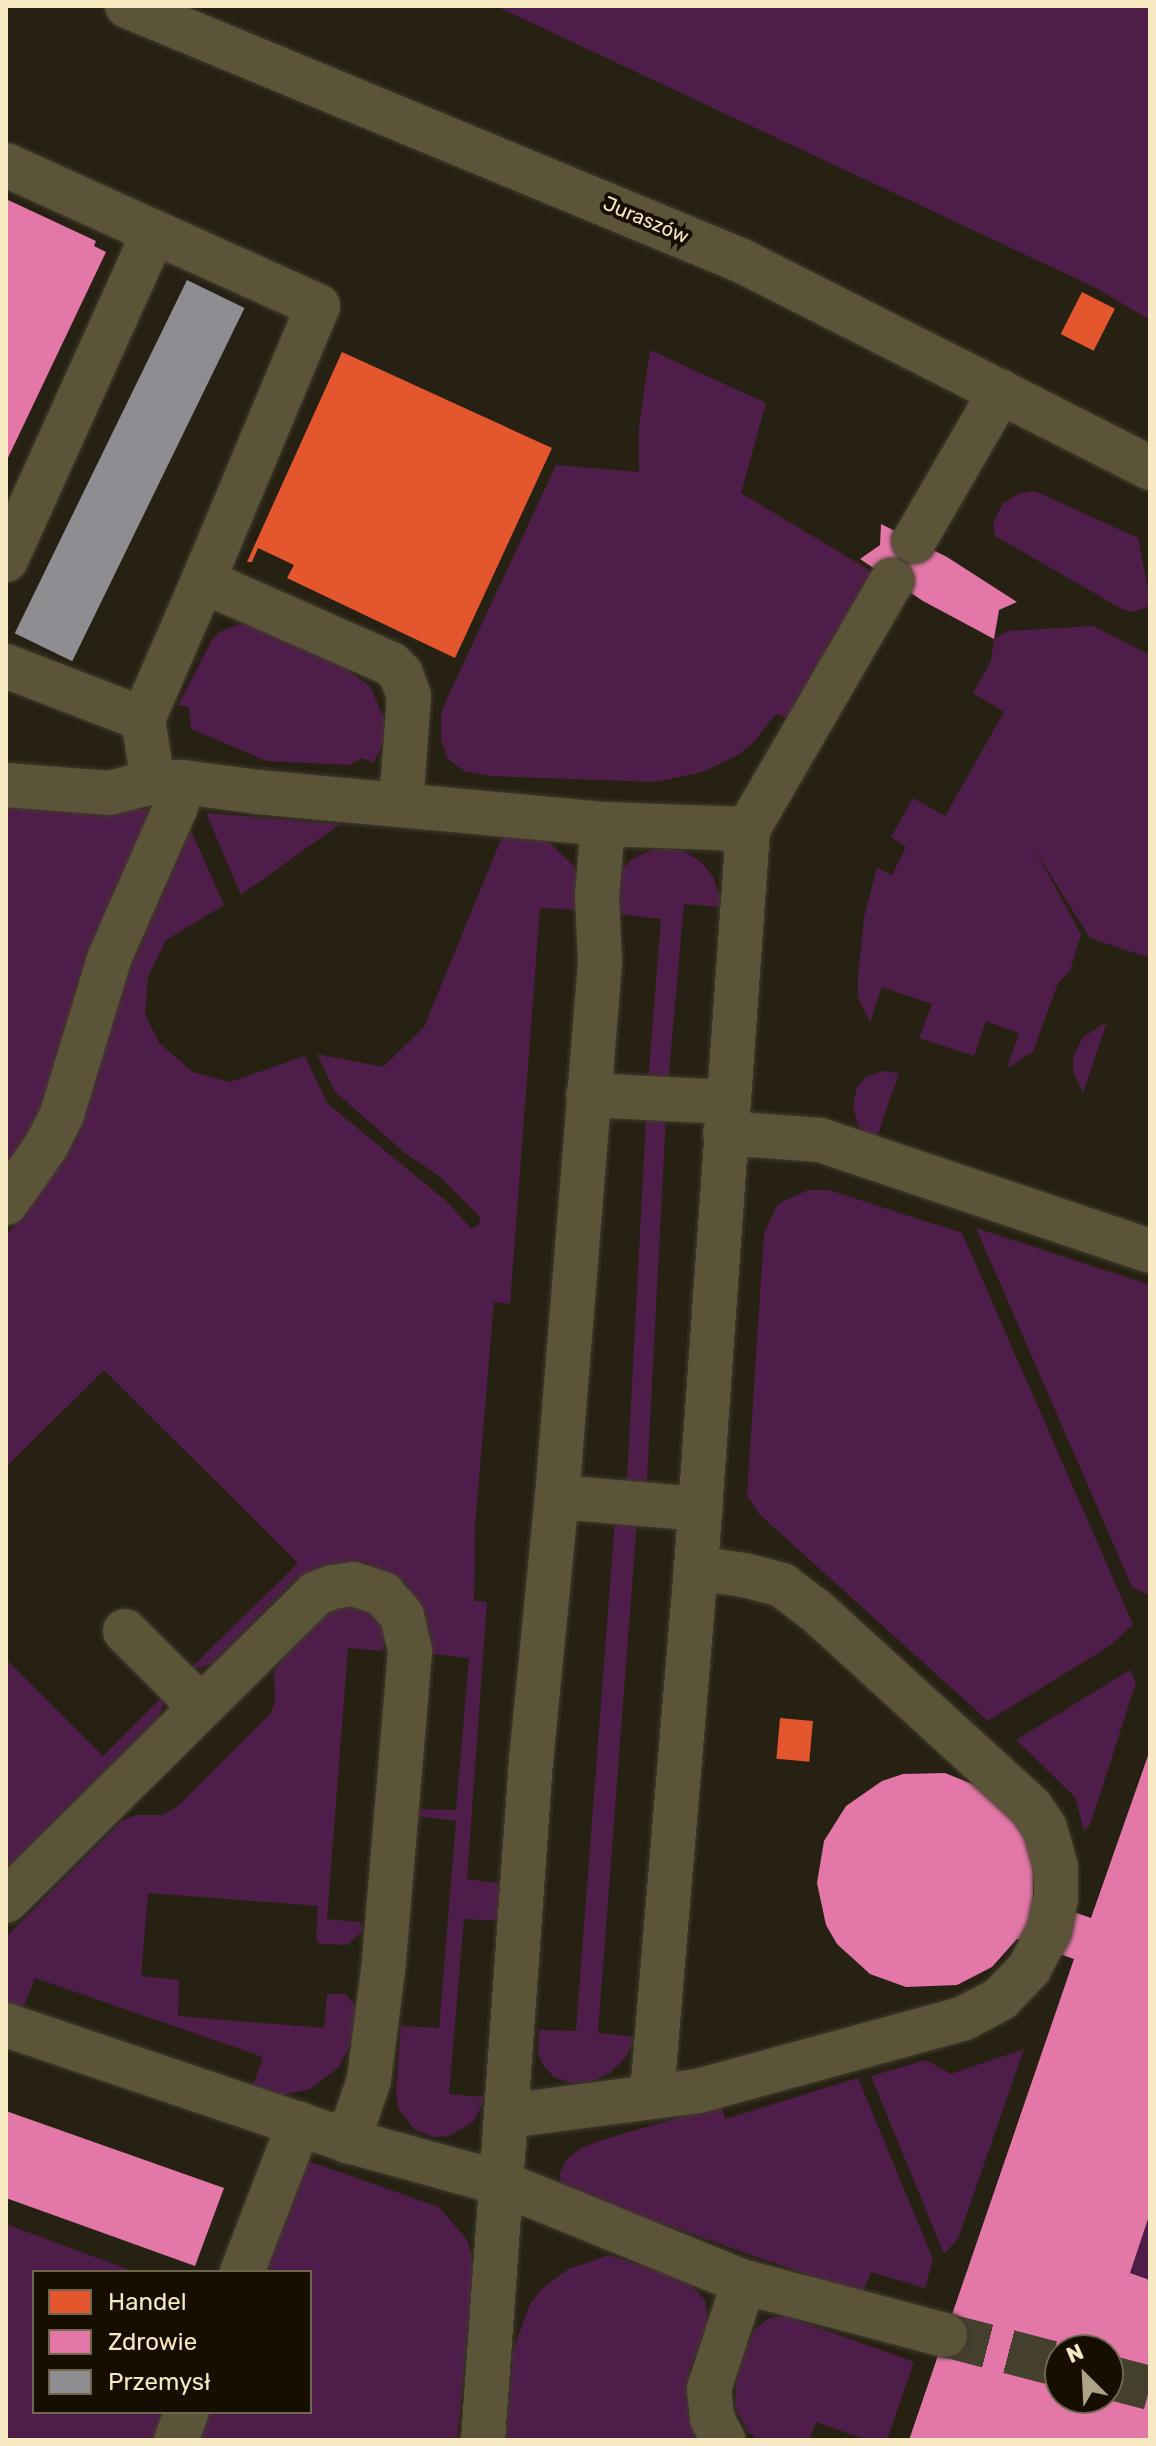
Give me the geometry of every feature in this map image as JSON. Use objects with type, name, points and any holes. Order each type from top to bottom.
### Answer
[{"type":"street","name":"Juraszów","points":[[127,6],[742,261],[1150,468]]},
{"type":"street","points":[[6,165],[318,306],[143,719],[168,782],[175,809],[109,959],[62,1114],[46,1146],[6,1203]]},
{"type":"street","points":[[6,560],[154,232]]},
{"type":"street","points":[[914,541],[1001,391]]},
{"type":"street","points":[[203,581],[391,664],[401,674],[409,696],[401,804]]},
{"type":"street","points":[[652,2094],[696,1568],[748,829],[892,581]]},
{"type":"street","points":[[6,666],[143,719]]},
{"type":"street","points":[[6,785],[109,793],[168,782],[603,824],[748,829]]},
{"type":"street","points":[[483,2440],[531,1761],[557,1497],[600,962],[597,896],[603,824]]},
{"type":"street","points":[[588,1095],[726,1118],[820,1140],[1150,1251]]},
{"type":"street","points":[[557,1497],[700,1509]]},
{"type":"street","points":[[506,2116],[652,2094],[698,2091],[964,2018],[1000,1999],[1029,1969],[1049,1931],[1056,1898],[1056,1867],[1045,1828],[1031,1807],[816,1611],[782,1585],[744,1575],[696,1568]]},
{"type":"street","points":[[6,1901],[306,1602],[323,1590],[353,1584],[374,1589],[395,1606],[406,1626],[410,1651],[383,1970],[369,2080],[348,2141]]},
{"type":"street","points":[[125,1631],[201,1707]]},
{"type":"street","points":[[6,2025],[348,2141],[501,2183],[744,2282],[945,2335]]},
{"type":"street","points":[[243,2270],[299,2124]]},
{"type":"street","points":[[723,2440],[712,2418],[709,2389],[744,2282]]},
{"type":"street","points":[[176,2440],[186,2414]]},
{"type":"shaded area","points":[[496,6],[1150,6],[1150,320],[1096,288]]},
{"type":"shaded area","points":[[650,350],[766,403],[741,493],[874,573],[791,720],[776,714],[751,745],[736,756],[702,772],[656,782],[490,776],[464,771],[448,759],[441,740],[441,714],[450,692],[556,465],[639,472],[639,427]]},
{"type":"shaded area","points":[[1035,491],[1138,538],[1150,599],[1147,607],[1133,612],[1122,609],[995,536],[993,524],[1002,504],[1020,493]]},
{"type":"shaded area","points":[[239,624],[255,626],[343,667],[370,686],[385,721],[383,744],[373,763],[362,758],[350,765],[267,761],[191,729],[189,707],[178,705],[212,640],[220,632]]},
{"type":"shaded area","points":[[1093,626],[1150,655],[1150,958],[1090,938],[1033,847],[1081,934],[1070,971],[1058,983],[1033,1052],[1007,1068],[1019,1033],[986,1021],[974,1056],[919,1038],[932,1004],[882,987],[870,1022],[858,998],[858,976],[864,917],[877,868],[892,875],[906,847],[891,837],[913,798],[945,816],[1004,712],[973,693],[991,661],[994,639],[1007,631]]},
{"type":"shaded area","points":[[6,800],[154,810],[35,1122],[6,1172]]},
{"type":"shaded area","points":[[206,813],[340,824],[241,895]]},
{"type":"shaded area","points":[[191,830],[224,905],[166,940],[148,977],[145,1014],[159,1043],[193,1072],[230,1082],[305,1056],[327,1103],[445,1200],[472,1229],[479,1225],[480,1217],[438,1175],[405,1153],[335,1092],[317,1054],[383,1067],[424,1027],[502,837],[538,837],[550,843],[573,865],[578,875],[579,910],[540,908],[510,1304],[494,1302],[475,1526],[474,1601],[487,1602],[467,1879],[504,1884],[500,1921],[464,1919],[449,2094],[486,2097],[473,2122],[449,2136],[433,2137],[415,2130],[398,2108],[396,2092],[401,2026],[439,2028],[456,1821],[418,1816],[420,1809],[456,1810],[469,1658],[432,1654],[426,1616],[404,1582],[364,1562],[345,1562],[324,1565],[295,1580],[212,1664],[188,1671],[298,1563],[104,1370],[6,1467],[6,1237],[79,1129],[124,982]]},
{"type":"shaded area","points":[[654,849],[680,850],[699,860],[712,875],[721,899],[721,907],[684,904],[668,1084],[648,1082],[661,919],[618,914],[619,872],[632,859]]},
{"type":"shaded area","points":[[1107,1022],[1083,1093],[1073,1072],[1073,1057],[1083,1037]]},
{"type":"shaded area","points":[[882,1071],[899,1073],[875,1143],[857,1124],[853,1105],[857,1087],[866,1077]]},
{"type":"shaded area","points":[[646,1117],[666,1118],[647,1485],[627,1483]]},
{"type":"shaded area","points":[[808,1190],[829,1190],[962,1233],[1133,1624],[1111,1645],[988,1721],[759,1514],[747,1495],[764,1233],[778,1204]]},
{"type":"shaded area","points":[[976,1228],[1150,1285],[1150,1596],[1132,1587]]},
{"type":"shaded area","points":[[615,1519],[637,1520],[598,2033],[635,2037],[626,2057],[610,2073],[590,2082],[571,2083],[554,2077],[543,2065],[538,2053],[539,2030],[576,2031]]},
{"type":"shaded area","points":[[344,1607],[367,1611],[375,1617],[382,1626],[385,1641],[382,1651],[348,1648],[327,1919],[360,1922],[363,1931],[347,1945],[320,1944],[316,1940],[318,1906],[148,1893],[141,1976],[179,1980],[178,2016],[324,2028],[327,1994],[346,1994],[357,2009],[354,2038],[338,2068],[310,2089],[279,2096],[251,2090],[263,2057],[35,1978],[23,2009],[6,2005],[6,1937],[120,1822],[136,1815],[163,1815],[179,1805],[271,1713],[275,1701],[274,1672],[282,1659],[326,1615]]},
{"type":"shaded area","points":[[6,1659],[103,1756],[164,1695],[165,1701],[159,1717],[6,1870]]},
{"type":"shaded area","points":[[1130,1670],[1136,1683],[1090,1825],[1084,1831],[1075,1797],[1016,1740]]},
{"type":"shaded area","points":[[1024,2049],[958,2239],[944,2254],[871,2076],[926,2060],[951,2074]]},
{"type":"shaded area","points":[[858,2078],[933,2259],[925,2288],[871,2272],[862,2294],[573,2192],[561,2182],[560,2173],[566,2160],[581,2148],[599,2141],[721,2105],[725,2119]]},
{"type":"shaded area","points":[[307,2163],[439,2207],[467,2240],[474,2265],[457,2440],[187,2440],[198,2414],[312,2414],[312,2270],[257,2270]]},
{"type":"shaded area","points":[[1150,2213],[1150,2280],[1130,2273]]},
{"type":"shaded area","points":[[6,2224],[130,2270],[32,2270],[32,2414],[169,2414],[158,2440],[6,2440]]},
{"type":"shaded area","points":[[609,2255],[687,2281],[705,2300],[708,2321],[690,2370],[688,2389],[693,2429],[699,2440],[506,2440],[513,2351],[530,2304],[541,2290],[568,2269]]},
{"type":"shaded area","points":[[786,2316],[914,2362],[887,2440],[867,2440],[816,2422],[809,2440],[759,2440],[748,2432],[735,2406],[737,2375],[753,2331],[769,2318]]},
{"type":"building: Handel","points":[[1082,292],[1115,309],[1094,351],[1061,334]]},
{"type":"building: Handel","points":[[342,352],[552,448],[455,658],[287,578],[294,565],[258,548],[252,562],[247,562]]},
{"type":"building: Handel","points":[[780,1718],[813,1721],[809,1762],[776,1759]]},
{"type":"building: Zdrowie","points":[[6,199],[96,241],[94,246],[106,252],[6,462]]},
{"type":"building: Zdrowie","points":[[881,524],[947,557],[1017,602],[999,610],[994,639],[923,601],[860,559],[880,545]]},
{"type":"building: Zdrowie","points":[[1150,1750],[1150,2213],[1130,2273],[1150,2280],[1150,2440],[909,2440],[1074,1959],[1017,1939],[992,1967],[957,1985],[906,1987],[870,1974],[837,1944],[826,1925],[817,1883],[824,1841],[846,1806],[882,1781],[903,1774],[945,1773],[982,1788],[998,1799],[1023,1831],[1034,1867],[1033,1898],[1091,1918]]},
{"type":"building: Zdrowie","points":[[6,2111],[224,2188],[195,2266],[6,2198]]},
{"type":"building: Przemysł","points":[[187,280],[245,308],[72,661],[15,633]]},
{"type":"tunnel","points":[[945,2335],[1044,2361]]},
{"type":"tunnel","points":[[1124,2381],[1150,2388]]}]
